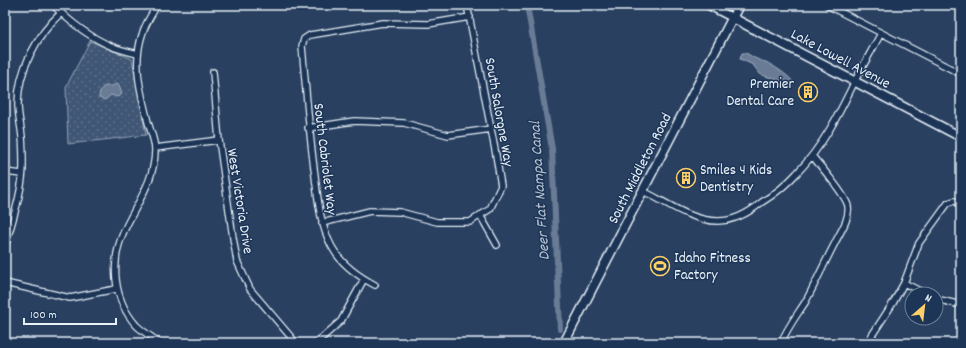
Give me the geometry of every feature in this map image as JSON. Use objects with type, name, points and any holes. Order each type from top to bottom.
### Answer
[{"type":"main road","name":"South Middleton Road","points":[[564,343],[739,5]]},
{"type":"main road","name":"Lake Lowell Avenue","points":[[733,18],[961,137]]},
{"type":"street","points":[[54,5],[90,35],[114,48],[138,54]]},
{"type":"street","points":[[157,5],[142,34],[138,54],[138,80],[155,148],[154,166],[148,185],[119,242],[115,269],[116,289],[126,310],[136,324],[146,334],[160,343]]},
{"type":"street","name":"South Salorgne Way","points":[[467,5],[501,186],[490,209],[480,216]]},
{"type":"street","name":"Lake Lowell Avenue","points":[[708,5],[733,18]]},
{"type":"street","points":[[827,5],[961,74]]},
{"type":"street","points":[[5,247],[20,188],[22,174],[22,138],[18,104],[20,84],[26,63],[42,34],[61,12]]},
{"type":"street","name":"South Cabriolet Way","points":[[375,285],[350,269],[332,248],[322,223],[308,128],[302,46],[304,39],[310,34],[383,23],[428,24],[470,17]]},
{"type":"street","points":[[643,191],[683,212],[702,219],[719,221],[738,217],[757,206],[776,193],[797,174],[812,156],[829,132],[881,33]]},
{"type":"street","name":"West Victoria Drive","points":[[213,72],[219,140],[233,238],[238,261],[250,289],[296,343]]},
{"type":"street","points":[[308,128],[354,121],[404,123],[448,135],[491,129]]},
{"type":"street","points":[[155,148],[219,140]]},
{"type":"street","points":[[780,343],[824,267],[845,223],[847,215],[848,208],[846,202],[812,156]]},
{"type":"street","points":[[5,172],[22,174]]},
{"type":"street","points":[[867,343],[904,283],[920,243],[948,203],[954,201],[961,203]]},
{"type":"street","points":[[322,223],[370,211],[400,212],[437,222],[470,222],[480,216],[497,245]]},
{"type":"street","points":[[316,343],[341,321],[364,279]]},
{"type":"street","points":[[5,283],[70,298],[116,289]]},
{"type":"street","points":[[904,283],[910,286]]},
{"type":"street","points":[[944,300],[961,305]]},
{"type":"shaded area","points":[[90,41],[132,59],[146,135],[68,144],[66,87]]},
{"type":"shaded area","points":[[742,53],[746,53],[759,60],[769,63],[792,81],[787,84],[775,78],[760,74],[753,65],[740,59]]},
{"type":"shaded area","points":[[116,84],[119,85],[122,94],[120,96],[117,97],[111,95],[105,100],[99,98],[100,92],[104,86],[112,86]]},
{"type":"waterway","name":"Deer Flat Nampa Canal","points":[[527,5],[552,149],[560,329]]},
{"type":"place","name":"Premier Dental Care","points":[[808,92]]},
{"type":"place","name":"Smiles 4 Kids Dentistry","points":[[686,178]]},
{"type":"place","name":"Idaho Fitness Factory","points":[[660,266]]}]
